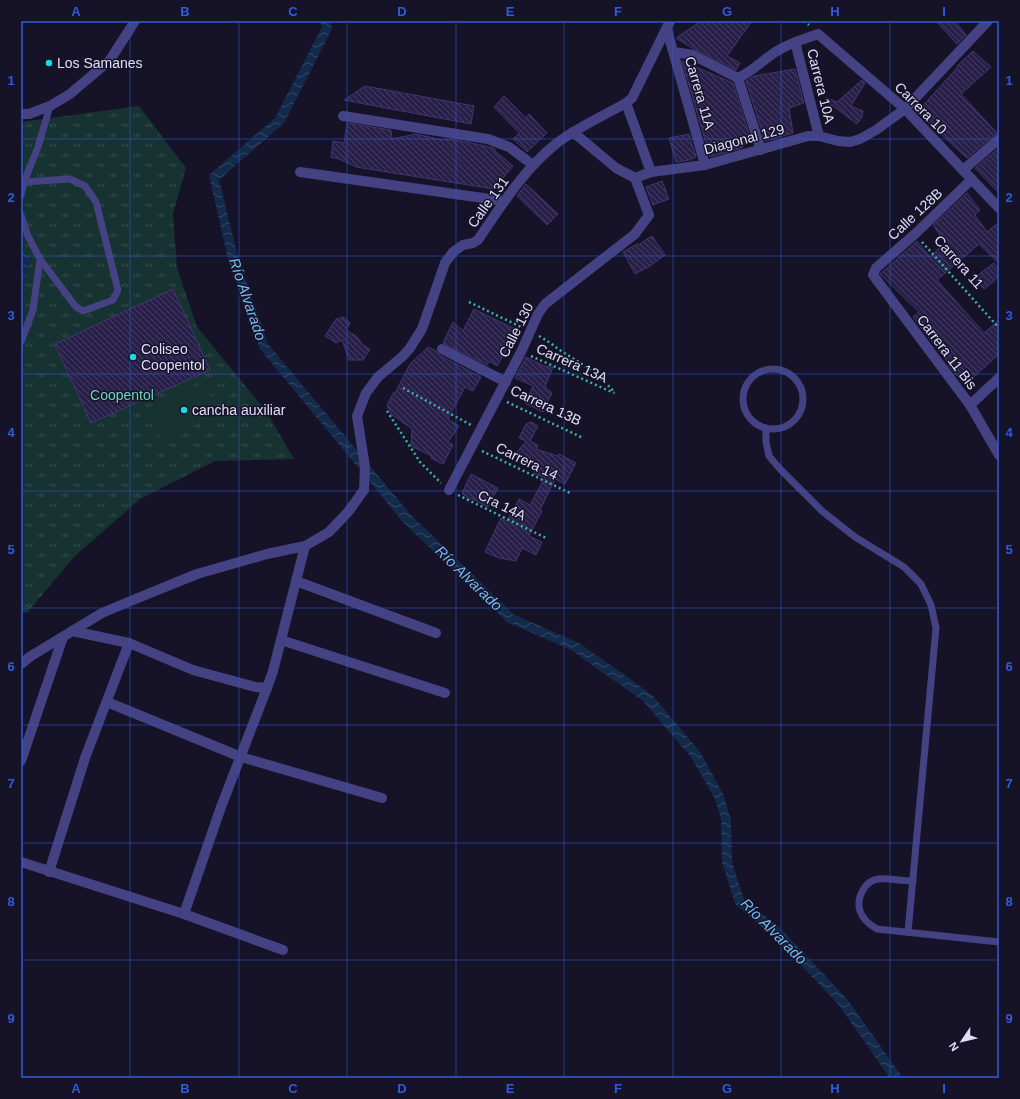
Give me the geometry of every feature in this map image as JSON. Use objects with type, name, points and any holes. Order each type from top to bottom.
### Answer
[{"type":"street","points":[[21,114],[28,114],[50,106],[70,94],[110,60],[135,21]]},
{"type":"street","points":[[905,109],[988,21]]},
{"type":"street","name":"Carrera 11A","points":[[668,25],[705,165]]},
{"type":"street","name":"Calle 131","points":[[21,664],[31,656],[102,613],[197,574],[267,554],[305,546],[329,532],[348,512],[364,490],[365,467],[357,416],[366,393],[378,377],[403,356],[410,348],[422,329],[445,263],[453,252],[478,240],[504,201],[533,165],[557,143],[573,132],[626,103],[632,98],[668,25]]},
{"type":"street","name":"Carrera 10","points":[[795,42],[818,34],[905,109],[999,208]]},
{"type":"street","points":[[738,78],[746,74],[777,51],[795,42]]},
{"type":"street","name":"Carrera 10A","points":[[795,42],[819,136]]},
{"type":"street","points":[[674,52],[693,55],[738,78],[762,150]]},
{"type":"street","points":[[626,103],[651,172]]},
{"type":"street","name":"Diagonal 129","points":[[634,178],[651,172],[705,165],[808,136],[819,136],[838,141],[850,142],[860,139],[876,130],[905,109]]},
{"type":"street","points":[[343,116],[488,139],[509,147],[533,165]]},
{"type":"street","points":[[573,132],[616,168],[634,178]]},
{"type":"street","points":[[962,170],[999,139]]},
{"type":"street","points":[[300,172],[504,201]]},
{"type":"street","name":"Calle 130","points":[[449,490],[506,382],[538,314],[545,304],[635,234],[649,216],[634,178]]},
{"type":"street","name":"Calle 128B","points":[[876,268],[915,234],[972,179]]},
{"type":"street","name":"Carrera 11 Bis","points":[[876,268],[873,275],[874,279],[970,404],[999,455]]},
{"type":"street","name":"Carrera 13B","points":[[442,349],[506,382]]},
{"type":"street","points":[[970,404],[999,378]]},
{"type":"street","points":[[184,914],[221,807],[267,688],[305,546]]},
{"type":"street","points":[[296,581],[436,633]]},
{"type":"street","points":[[72,631],[129,644],[193,670],[255,687],[267,688]]},
{"type":"street","points":[[21,761],[63,637]]},
{"type":"street","points":[[281,640],[445,693]]},
{"type":"street","points":[[49,872],[85,758],[129,644]]},
{"type":"street","points":[[107,702],[240,757],[382,798]]},
{"type":"street","points":[[21,862],[184,914],[283,950]]},
{"type":"lane","points":[[21,195],[23,182],[38,147],[50,106]]},
{"type":"lane","points":[[21,215],[28,236],[40,259],[76,307],[83,311],[113,300],[118,290],[96,202],[85,186],[70,179],[23,182]]},
{"type":"lane","points":[[21,342],[33,310],[40,259]]},
{"type":"lane","points":[[772,369],[787,372],[798,383],[802,390],[802,406],[795,419],[789,424],[774,429],[766,428],[759,425],[747,415],[744,408],[744,392],[746,384],[757,373],[772,369]]},
{"type":"lane","points":[[766,428],[766,442],[770,456],[780,470],[822,511],[855,537],[904,567],[921,584],[931,605],[936,628],[908,932]]},
{"type":"lane","points":[[913,881],[878,879],[870,882],[860,895],[860,912],[864,919],[877,929],[999,942]]},
{"type":"path","name":"Carrera 11","points":[[915,234],[999,328]]},
{"type":"path","name":"Carrera 13A","points":[[469,302],[530,331],[575,359],[605,381],[615,393],[521,352]]},
{"type":"path","points":[[403,388],[481,430]]},
{"type":"path","name":"Carrera 13B","points":[[497,398],[583,438]]},
{"type":"path","name":"Cra 14A","points":[[387,411],[420,462],[449,490],[546,538]]},
{"type":"path","name":"Carrera 14","points":[[473,446],[572,494]]},
{"type":"green space","name":"Coopentol","points":[[139,106],[186,168],[173,214],[177,268],[197,327],[266,411],[294,459],[215,461],[140,499],[74,557],[27,613],[21,611],[21,122]]},
{"type":"green space","name":"cancha auxiliar","points":[[203,383],[220,413],[163,440],[147,408]]},
{"type":"water","name":"Río Alvarado","points":[[320,21],[330,21],[332,29],[284,123],[219,180],[238,257],[268,344],[411,515],[513,614],[579,643],[653,696],[700,752],[723,794],[731,820],[732,862],[744,900],[781,929],[847,999],[903,1078],[890,1078],[838,1004],[774,937],[735,904],[722,862],[721,819],[715,799],[691,757],[643,701],[571,650],[507,622],[403,522],[260,349],[228,259],[209,175],[275,118],[322,27]]},
{"type":"water","points":[[21,253],[32,258],[21,291]]},
{"type":"building","points":[[701,21],[752,21],[727,56],[740,63],[736,70],[692,48],[676,38]]},
{"type":"building","points":[[936,21],[955,21],[966,35],[957,44]]},
{"type":"building","points":[[973,51],[991,67],[961,94],[997,133],[967,158],[917,112],[958,67],[957,66]]},
{"type":"building","points":[[682,61],[733,83],[751,140],[746,141],[742,148],[710,157]]},
{"type":"building","points":[[795,69],[804,103],[789,108],[793,133],[765,141],[746,81],[754,76]]},
{"type":"building","points":[[862,80],[865,83],[851,106],[863,111],[862,117],[857,124],[825,100],[826,98],[837,102]]},
{"type":"building","points":[[365,86],[474,106],[471,124],[344,100]]},
{"type":"building","points":[[504,96],[526,118],[529,114],[547,133],[527,152],[513,139],[519,133],[494,107]]},
{"type":"building","points":[[347,123],[391,130],[392,139],[416,134],[442,140],[446,139],[467,142],[494,148],[495,151],[513,166],[494,189],[356,167],[331,157],[333,141],[344,143]]},
{"type":"building","points":[[689,134],[696,157],[689,160],[676,162],[669,138]]},
{"type":"building","points":[[999,148],[999,193],[975,168]]},
{"type":"building","points":[[662,181],[669,199],[653,205],[646,187]]},
{"type":"building","points":[[526,184],[558,214],[547,225],[517,196]]},
{"type":"building","points":[[967,193],[980,210],[975,215],[987,232],[999,222],[999,264],[979,244],[937,280],[984,333],[999,320],[999,354],[965,385],[948,365],[949,364],[913,317],[919,312],[880,274],[917,241],[930,257],[945,242],[933,225]]},
{"type":"building","points":[[652,236],[665,255],[650,266],[635,274],[623,252]]},
{"type":"building","points":[[994,263],[999,270],[999,277],[984,289],[974,278]]},
{"type":"building","name":"Coliseo Coopentol","points":[[173,289],[210,370],[91,423],[55,344]]},
{"type":"building","points":[[474,309],[515,329],[505,350],[506,351],[497,366],[489,361],[487,365],[443,343],[453,322],[463,331]]},
{"type":"building","points":[[344,317],[350,323],[346,330],[356,336],[363,345],[370,349],[363,360],[349,360],[342,340],[336,343],[325,336],[336,319]]},
{"type":"building","points":[[428,347],[436,351],[439,355],[481,377],[473,391],[465,387],[448,419],[459,426],[448,442],[453,445],[443,464],[431,458],[432,456],[411,446],[412,429],[391,414],[387,405],[410,364]]},
{"type":"building","points":[[526,357],[544,366],[553,367],[545,387],[552,393],[543,412],[525,403],[533,386],[515,378]]},
{"type":"building","points":[[531,422],[538,426],[530,441],[538,445],[536,449],[558,456],[559,454],[576,463],[565,484],[555,479],[540,510],[542,511],[529,536],[542,542],[536,555],[522,548],[516,561],[499,558],[485,552],[501,518],[507,521],[519,499],[530,505],[545,477],[534,474],[536,466],[514,456],[526,441],[519,438],[526,424]]},
{"type":"building","points":[[471,474],[498,488],[488,507],[471,498],[470,500],[462,493]]},
{"type":"place","name":"Los Samanes","points":[[49,63]]},
{"type":"place","name":"Coliseo Coopentol","points":[[133,357]]},
{"type":"place","name":"cancha auxiliar","points":[[184,410]]}]
